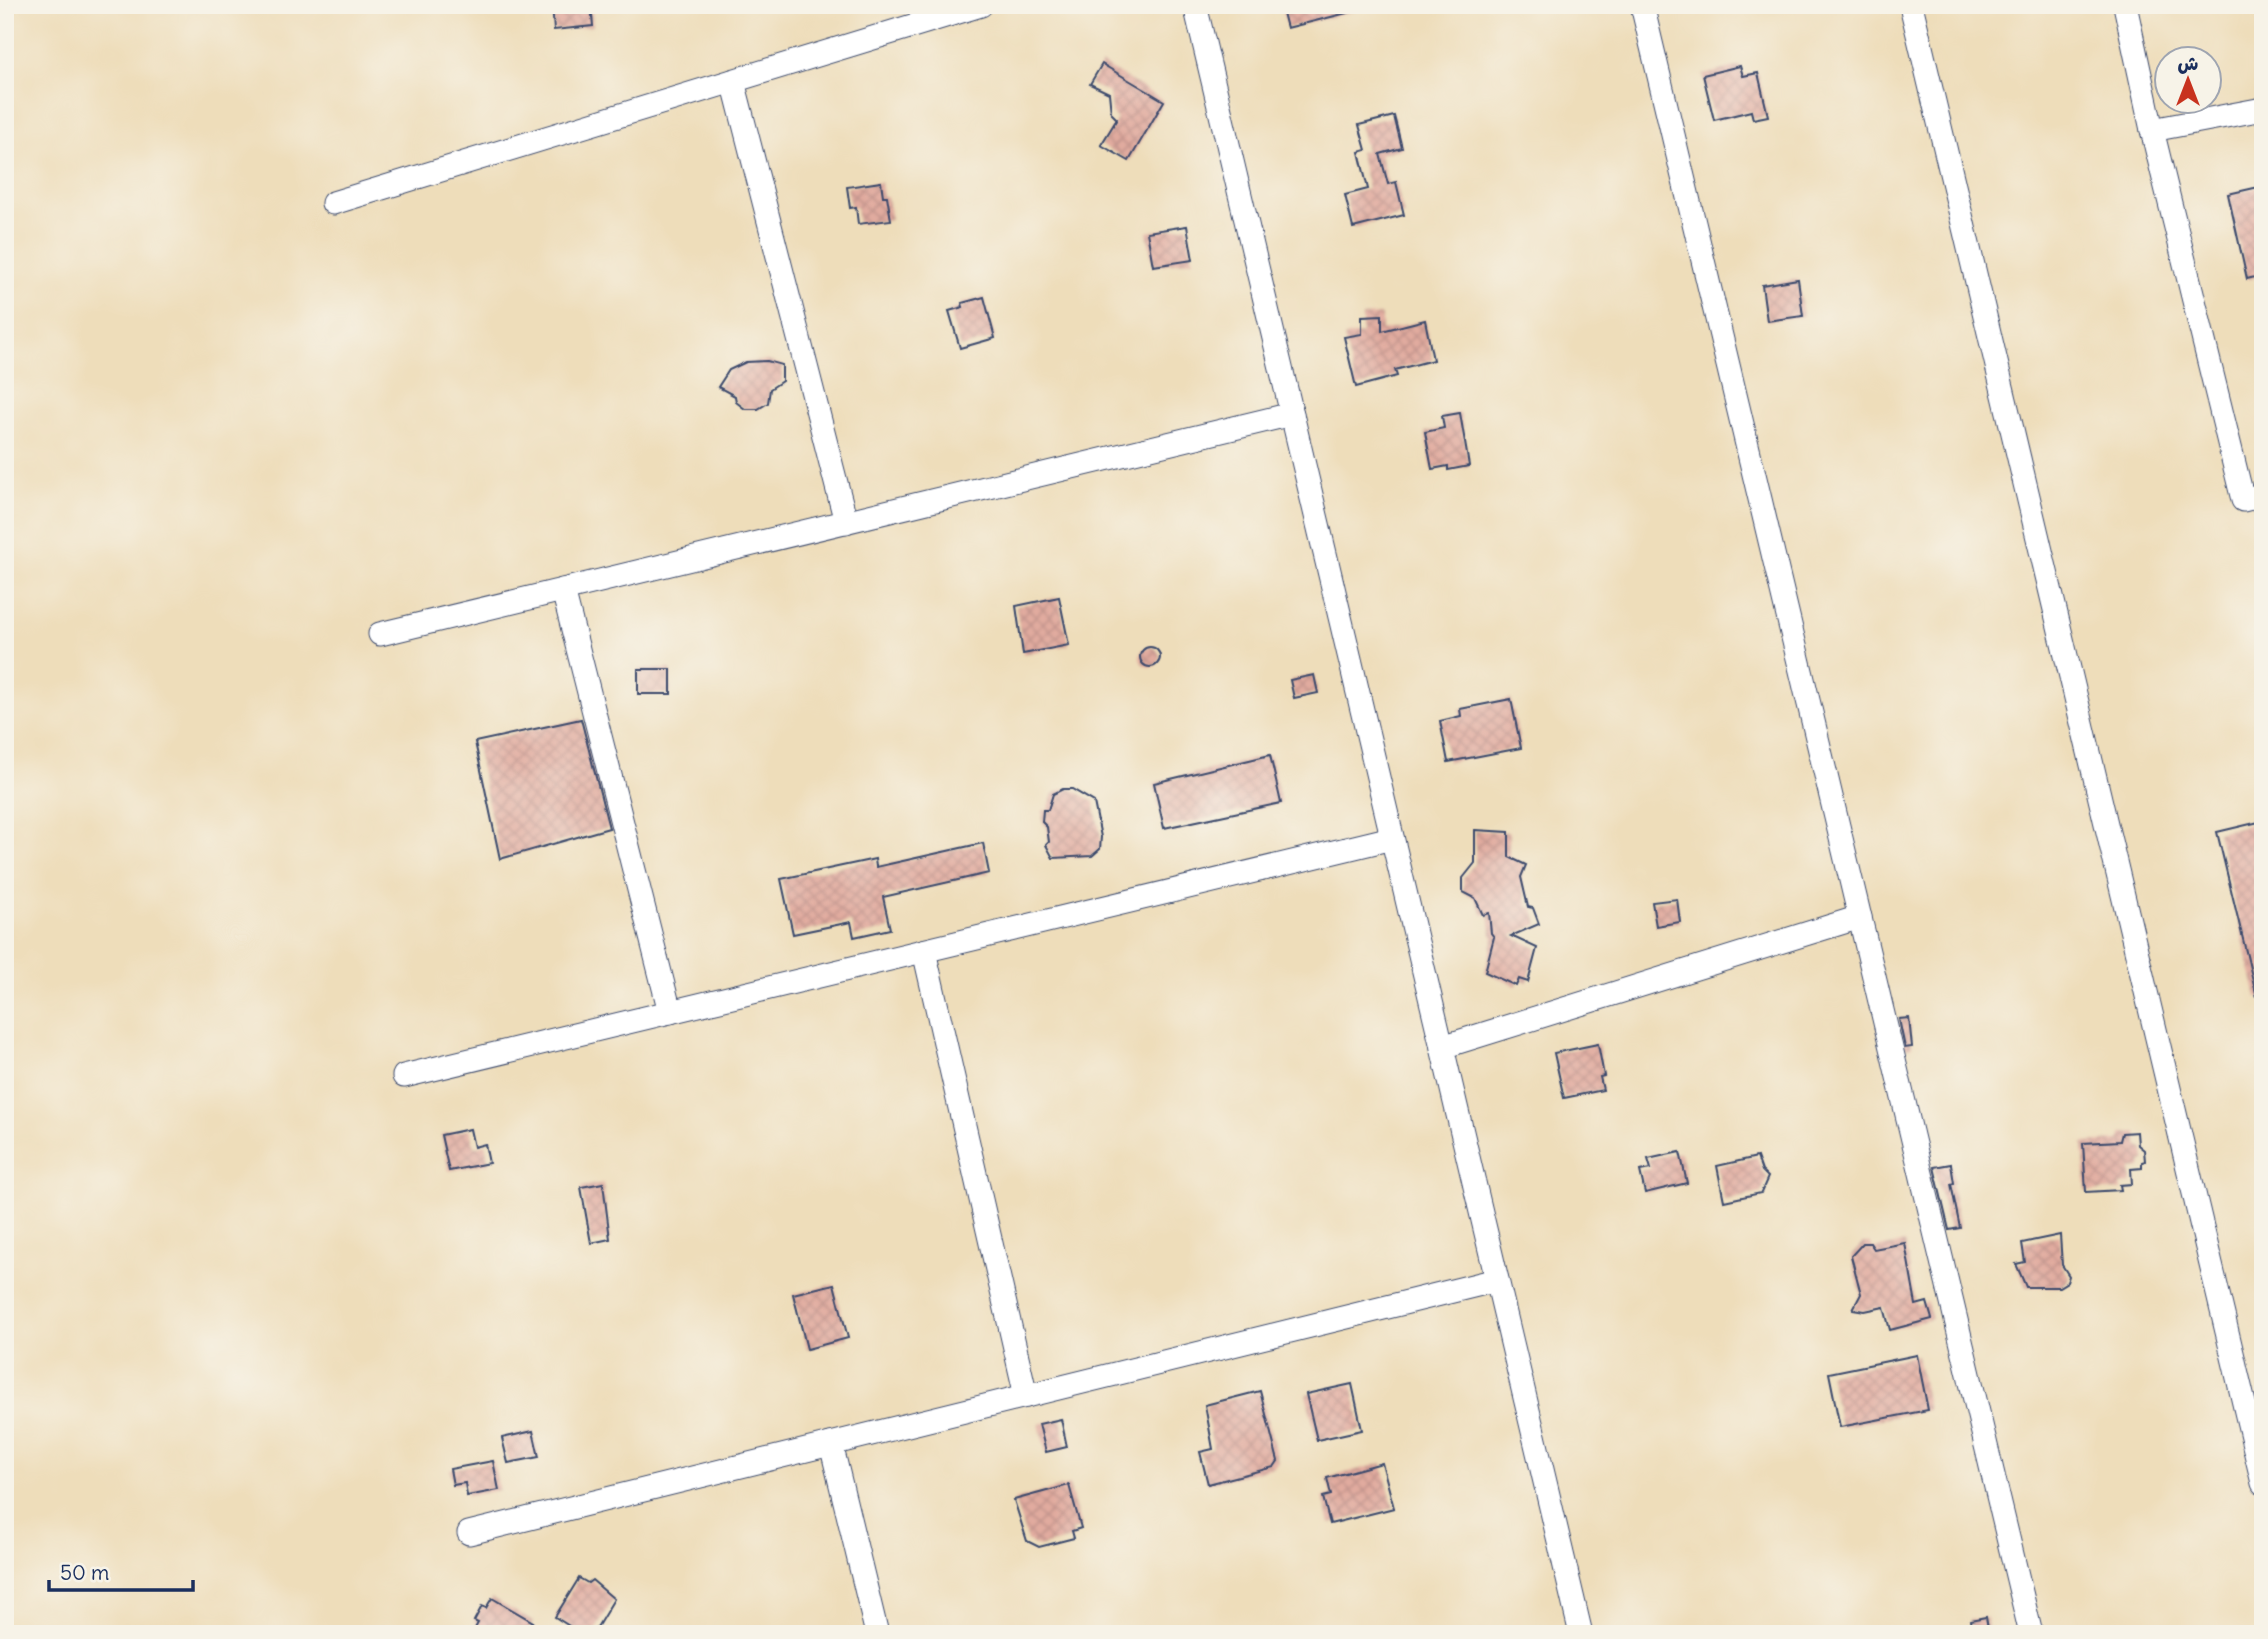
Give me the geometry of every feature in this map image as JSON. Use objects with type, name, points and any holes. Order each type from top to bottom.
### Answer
[{"type":"street","points":[[333,203],[981,5]]},
{"type":"street","points":[[1195,5],[1581,1634]]},
{"type":"street","points":[[1642,5],[2031,1634]]},
{"type":"street","points":[[1911,5],[2263,1483]]},
{"type":"street","points":[[2125,5],[2152,130],[2243,500],[2263,495]]},
{"type":"street","points":[[733,81],[846,522]]},
{"type":"street","points":[[2152,130],[2263,109]]},
{"type":"street","points":[[380,634],[1292,414]]},
{"type":"street","points":[[563,590],[670,1012]]},
{"type":"street","points":[[404,1076],[1392,838]]},
{"type":"street","points":[[1442,1047],[1860,917]]},
{"type":"street","points":[[924,951],[1027,1396]]},
{"type":"street","points":[[469,1532],[1497,1280]]},
{"type":"street","points":[[831,1444],[877,1634]]},
{"type":"building","points":[[552,5],[591,5],[593,26],[554,30]]},
{"type":"building","points":[[1281,5],[1354,5],[1355,11],[1287,28]]},
{"type":"building","points":[[1102,64],[1164,101],[1129,161],[1101,145],[1117,119],[1111,113],[1109,93],[1090,84]]},
{"type":"building","points":[[1740,66],[1743,76],[1758,73],[1768,116],[1753,119],[1751,111],[1714,120],[1703,75]]},
{"type":"building","points":[[1394,116],[1402,148],[1380,154],[1388,184],[1396,182],[1404,215],[1353,228],[1345,195],[1368,189],[1359,152],[1366,150],[1359,125]]},
{"type":"building","points":[[881,182],[883,196],[887,196],[891,220],[858,224],[856,207],[850,208],[847,187]]},
{"type":"building","points":[[2263,186],[2263,275],[2247,279],[2228,194]]},
{"type":"building","points":[[1187,226],[1193,260],[1153,266],[1147,232]]},
{"type":"building","points":[[1798,279],[1803,316],[1767,321],[1762,285]]},
{"type":"building","points":[[984,297],[995,338],[960,348],[949,311],[963,307],[962,303]]},
{"type":"building","points":[[1382,315],[1382,331],[1425,320],[1433,360],[1395,370],[1397,376],[1356,387],[1344,337],[1362,334],[1362,316]]},
{"type":"building","points":[[767,361],[782,365],[782,381],[770,389],[768,403],[758,409],[745,409],[736,402],[735,396],[718,387],[729,370],[746,362]]},
{"type":"building","points":[[1460,413],[1469,466],[1448,470],[1448,466],[1432,469],[1425,432],[1444,428],[1442,416]]},
{"type":"building","points":[[1059,597],[1069,645],[1023,654],[1016,606]]},
{"type":"building","points":[[1146,647],[1154,647],[1160,657],[1154,667],[1146,667],[1140,661],[1140,653]]},
{"type":"building","points":[[638,669],[671,669],[671,694],[638,694]]},
{"type":"building","points":[[1314,675],[1318,693],[1294,698],[1290,680]]},
{"type":"building","points":[[1511,699],[1521,748],[1448,762],[1440,721],[1461,716],[1460,709]]},
{"type":"building","points":[[581,719],[609,828],[500,859],[475,742]]},
{"type":"building","points":[[1270,755],[1281,803],[1164,828],[1154,783]]},
{"type":"building","points":[[1063,789],[1072,789],[1094,802],[1101,837],[1100,849],[1092,856],[1053,858],[1046,845],[1049,842],[1047,827],[1042,822],[1043,810],[1048,810],[1053,794]]},
{"type":"building","points":[[2263,821],[2263,997],[2257,997],[2217,832]]},
{"type":"building","points":[[1475,830],[1509,832],[1509,857],[1526,865],[1521,877],[1528,907],[1533,908],[1539,924],[1511,936],[1537,948],[1528,982],[1519,979],[1516,986],[1485,972],[1494,937],[1491,933],[1489,913],[1483,915],[1475,898],[1463,892],[1463,878],[1475,863]]},
{"type":"building","points":[[983,843],[989,873],[883,897],[890,929],[854,937],[851,922],[793,934],[781,879],[875,859],[876,867]]},
{"type":"building","points":[[1677,899],[1680,922],[1656,926],[1652,902]]},
{"type":"building","points":[[1909,1018],[1912,1047],[1905,1048],[1899,1019]]},
{"type":"building","points":[[1598,1044],[1604,1076],[1600,1077],[1603,1090],[1564,1098],[1554,1053]]},
{"type":"building","points":[[470,1129],[474,1147],[485,1144],[489,1163],[449,1171],[441,1135]]},
{"type":"building","points":[[2137,1132],[2138,1145],[2144,1150],[2145,1161],[2142,1162],[2142,1168],[2131,1169],[2132,1184],[2120,1185],[2121,1190],[2086,1192],[2083,1143],[2120,1141],[2122,1133]]},
{"type":"building","points":[[1680,1152],[1687,1183],[1645,1193],[1640,1171],[1651,1169],[1648,1159]]},
{"type":"building","points":[[1757,1157],[1762,1171],[1768,1177],[1761,1193],[1724,1201],[1717,1166]]},
{"type":"building","points":[[1951,1164],[1954,1183],[1951,1184],[1960,1228],[1949,1230],[1934,1167]]},
{"type":"building","points":[[603,1183],[610,1239],[591,1243],[581,1187]]},
{"type":"building","points":[[2060,1235],[2062,1265],[2069,1276],[2067,1282],[2059,1287],[2026,1287],[2016,1264],[2025,1262],[2022,1243]]},
{"type":"building","points":[[1863,1243],[1870,1243],[1874,1249],[1905,1243],[1916,1305],[1927,1302],[1932,1319],[1890,1330],[1884,1307],[1865,1311],[1853,1309],[1861,1294],[1851,1256]]},
{"type":"building","points":[[834,1284],[848,1338],[807,1349],[793,1294]]},
{"type":"building","points":[[1917,1355],[1928,1410],[1840,1427],[1829,1373]]},
{"type":"building","points":[[1352,1384],[1362,1430],[1317,1440],[1306,1394]]},
{"type":"building","points":[[1260,1391],[1278,1461],[1274,1467],[1208,1484],[1200,1452],[1213,1449],[1205,1405]]},
{"type":"building","points":[[1061,1419],[1067,1447],[1046,1452],[1039,1424]]},
{"type":"building","points":[[533,1431],[539,1457],[508,1463],[502,1438]]},
{"type":"building","points":[[493,1461],[499,1490],[467,1496],[465,1483],[453,1485],[450,1469]]},
{"type":"building","points":[[1382,1463],[1394,1508],[1330,1524],[1323,1497],[1331,1495],[1327,1478]]},
{"type":"building","points":[[1069,1485],[1081,1528],[1072,1531],[1074,1538],[1039,1547],[1027,1541],[1014,1500]]},
{"type":"building","points":[[579,1578],[588,1583],[592,1580],[614,1599],[593,1634],[582,1634],[555,1617]]},
{"type":"building","points":[[492,1598],[533,1622],[527,1634],[472,1634],[478,1623],[474,1621],[482,1606],[486,1608]]},
{"type":"building","points":[[1986,1617],[1989,1634],[1972,1634],[1970,1620]]}]
